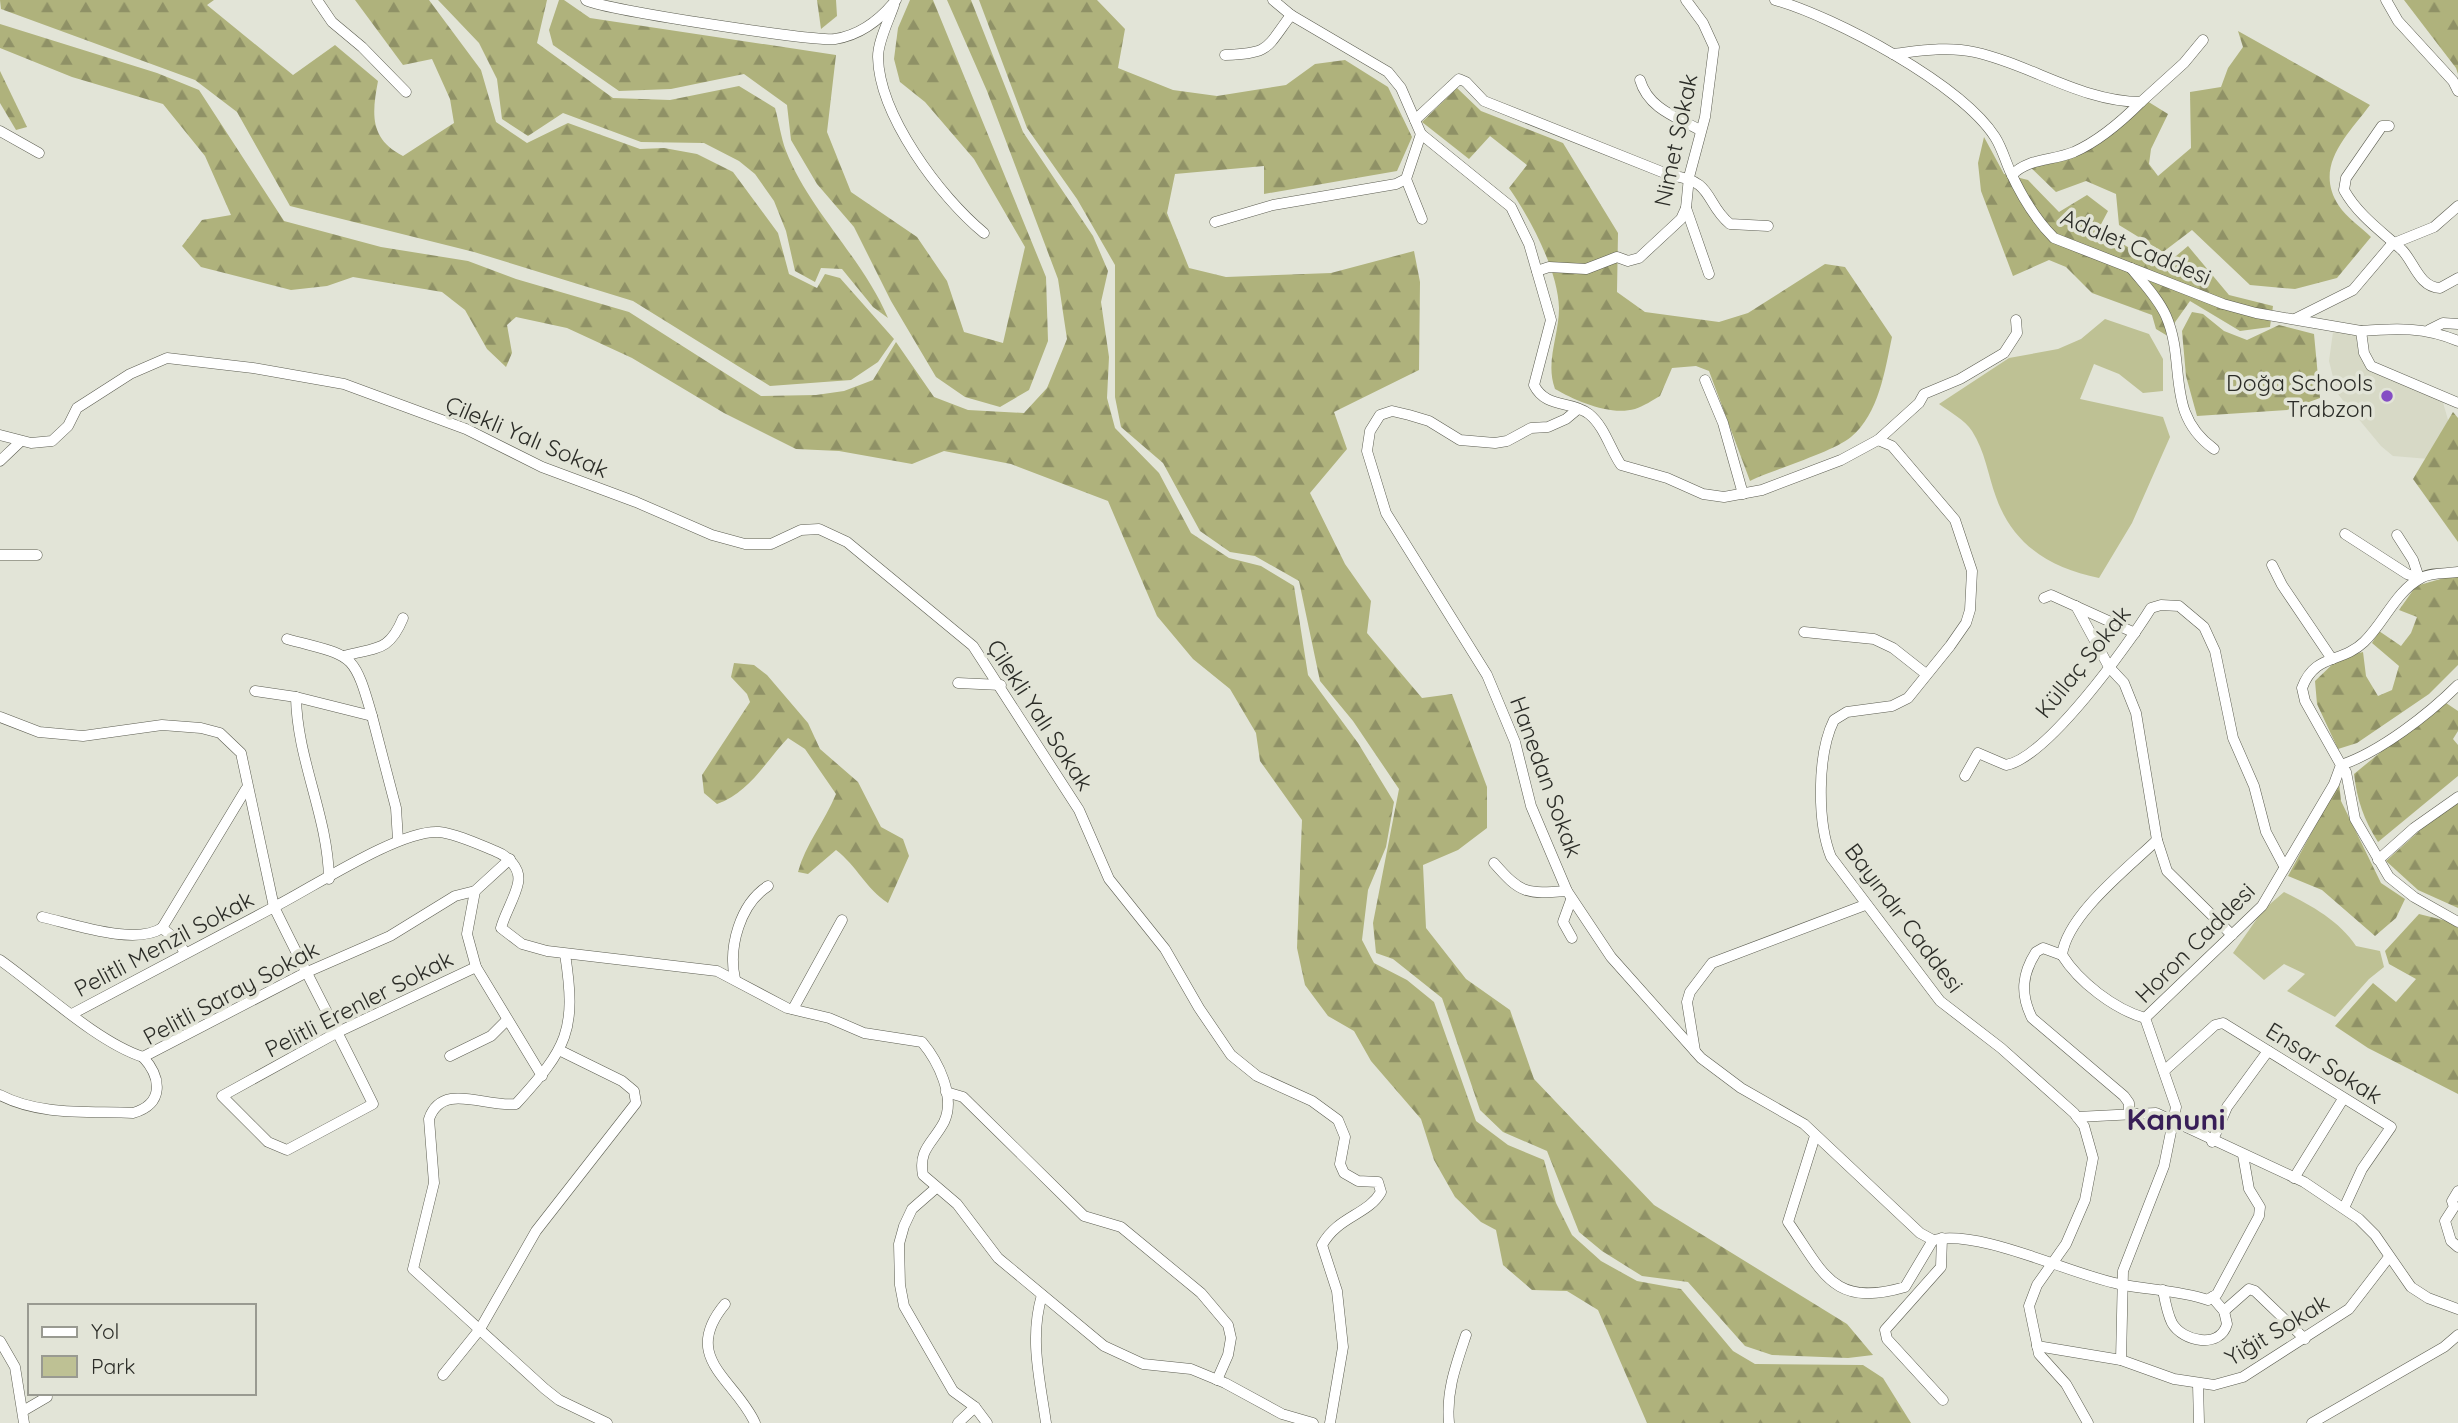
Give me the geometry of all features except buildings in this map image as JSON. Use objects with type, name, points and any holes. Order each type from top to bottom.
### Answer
[{"type":"street","points":[[317,0],[331,22],[362,47],[406,92]]},
{"type":"street","points":[[586,0],[662,16],[833,40],[868,28],[896,1]]},
{"type":"street","points":[[1273,0],[1291,15],[1388,72],[1401,88],[1421,134],[1511,207],[1529,243],[1551,320],[1534,385],[1539,395],[1550,402],[1588,413],[1601,427],[1621,465],[1656,474],[1703,494],[1724,497],[1762,490],[1841,460],[1878,440],[1919,403],[1924,394],[1960,379],[2004,353],[2017,333],[2016,320]]},
{"type":"street","name":"Nimet Sokak","points":[[1537,271],[1549,267],[1586,269],[1617,257],[1628,261],[1639,258],[1681,219],[1686,208],[1689,177],[1705,117],[1714,47],[1703,23],[1686,0]]},
{"type":"street","name":"Adalet Caddesi","points":[[1774,0],[1812,11],[1892,54],[1982,120],[1996,137],[2012,175],[2043,227],[2054,238],[2223,304],[2361,331],[2402,328],[2429,330]]},
{"type":"street","points":[[2386,0],[2398,21],[2458,91]]},
{"type":"street","points":[[896,1],[878,55],[887,99],[916,155],[970,221],[984,233]]},
{"type":"street","points":[[1225,55],[1258,53],[1267,47],[1291,15]]},
{"type":"street","points":[[2012,175],[2022,165],[2075,152],[2123,120],[2184,63],[2203,40]]},
{"type":"street","points":[[1892,54],[1935,49],[1973,51],[2110,99],[2141,102]]},
{"type":"street","points":[[1415,120],[1459,79],[1466,82],[1484,101],[1661,172],[1689,177],[1707,191],[1723,219],[1730,225],[1768,226]]},
{"type":"street","points":[[1640,80],[1643,94],[1653,105],[1700,130]]},
{"type":"street","points":[[2389,126],[2382,126],[2346,178],[2344,190],[2350,201],[2392,244],[2405,253],[2419,275],[2433,288],[2440,288],[2458,278]]},
{"type":"street","points":[[0,131],[39,153]]},
{"type":"street","points":[[1421,134],[1406,179],[1422,219]]},
{"type":"street","points":[[1215,222],[1273,205],[1396,184],[1406,179]]},
{"type":"street","points":[[2295,319],[2353,290],[2392,244],[2434,227],[2458,206]]},
{"type":"street","points":[[1686,208],[1709,274]]},
{"type":"street","points":[[2128,265],[2166,315],[2181,407],[2197,434],[2214,449]]},
{"type":"street","points":[[2429,330],[2443,323],[2458,324]]},
{"type":"street","points":[[2429,330],[2458,341]]},
{"type":"street","points":[[2361,331],[2361,343],[2371,366],[2458,403]]},
{"type":"street","name":"Çilekli Yalı Sokak","points":[[0,435],[21,441],[52,440],[68,426],[77,408],[130,374],[167,358],[253,368],[344,383],[466,429],[542,467],[636,502],[712,535],[745,544],[771,544],[800,530],[819,529],[847,542],[973,646],[1001,685],[1079,810],[1110,880],[1165,949],[1199,1008],[1231,1055],[1257,1076],[1312,1101],[1338,1120],[1345,1137],[1340,1164],[1344,1173],[1358,1181],[1378,1182],[1381,1192],[1375,1203],[1346,1217],[1329,1232],[1322,1245],[1338,1291],[1343,1347],[1330,1423]]},
{"type":"street","points":[[1705,380],[1723,423],[1743,494]]},
{"type":"street","name":"Hanedan Sokak","points":[[1578,410],[1548,427],[1531,428],[1507,442],[1495,443],[1460,440],[1429,421],[1392,411],[1374,421],[1367,443],[1386,513],[1487,675],[1516,742],[1531,806],[1569,895],[1611,957],[1695,1051],[1741,1088],[1786,1112],[1920,1233],[1938,1239]]},
{"type":"street","name":"Bayındır Caddesi","points":[[1878,440],[1892,446],[1949,511],[1972,571],[1971,602],[1966,623],[1901,701],[1847,712],[1834,720],[1823,747],[1823,829],[1827,847],[1865,905],[1948,1009],[2001,1048],[2077,1117],[2091,1143],[2092,1174],[2066,1244],[2052,1263],[2029,1306],[2037,1346],[2046,1364],[2066,1384],[2088,1423]]},
{"type":"street","points":[[0,461],[21,441]]},
{"type":"street","points":[[2345,534],[2419,579],[2458,572]]},
{"type":"street","points":[[2397,536],[2413,560],[2419,579]]},
{"type":"street","points":[[0,555],[37,555]]},
{"type":"street","points":[[2273,565],[2282,584],[2332,659]]},
{"type":"street","points":[[2419,579],[2364,642],[2352,652],[2311,670],[2302,688],[2305,701],[2346,772],[2355,819],[2389,877],[2458,922]]},
{"type":"street","points":[[2044,598],[2051,595],[2135,633]]},
{"type":"street","name":"Küllaç Sokak","points":[[1965,776],[1978,753],[2006,765],[2029,756],[2109,667],[2151,608],[2161,605],[2179,606],[2204,626],[2215,651],[2233,738],[2254,786],[2266,832],[2284,866]]},
{"type":"street","points":[[2076,606],[2109,667],[2124,683],[2136,713],[2157,839],[2167,871],[2232,935]]},
{"type":"street","points":[[344,656],[389,644],[396,637],[403,618]]},
{"type":"street","points":[[1804,632],[1874,639],[1893,648],[1926,674]]},
{"type":"street","points":[[287,639],[344,656],[356,665],[396,808],[398,839]]},
{"type":"street","points":[[958,683],[1001,685]]},
{"type":"street","points":[[2341,765],[2365,755],[2424,715],[2458,685]]},
{"type":"street","points":[[255,691],[296,697],[372,716]]},
{"type":"street","points":[[296,697],[306,769],[329,855],[329,879]]},
{"type":"street","points":[[0,717],[39,732],[83,736],[162,725],[201,727],[220,733],[241,753],[246,789],[274,907],[305,973],[338,1032]]},
{"type":"street","name":"Horon Caddesi","points":[[2121,1360],[2123,1272],[2164,1166],[2175,1119],[2173,1095],[2145,1018],[2267,900],[2284,866],[2321,809],[2341,765]]},
{"type":"street","points":[[42,917],[115,933],[145,935],[162,928],[246,789]]},
{"type":"street","points":[[2378,860],[2414,828],[2458,797]]},
{"type":"street","name":"Pelitli Menzil Sokak","points":[[72,1014],[329,879],[398,839],[421,833],[441,832],[498,852],[510,859]]},
{"type":"street","points":[[2062,955],[2064,940],[2084,912],[2157,839]]},
{"type":"street","points":[[510,859],[517,870],[518,882],[501,928],[522,944],[565,954],[699,967],[735,979],[766,999],[793,1009],[828,1018],[864,1032],[922,1042],[941,1074],[946,1092],[945,1119],[922,1152],[923,1175],[957,1204],[998,1258],[1104,1346],[1143,1364],[1191,1370],[1217,1380],[1285,1419],[1313,1423]]},
{"type":"street","name":"Pelitli Saray Sokak","points":[[0,1095],[19,1105],[57,1110],[132,1113],[143,1110],[157,1095],[158,1080],[143,1057],[305,973],[379,942],[455,896],[475,891],[510,859]]},
{"type":"street","points":[[1494,863],[1520,890],[1569,895],[1563,922],[1572,938]]},
{"type":"street","points":[[735,979],[731,961],[748,904],[768,886]]},
{"type":"street","points":[[475,891],[467,934],[476,967]]},
{"type":"street","points":[[1695,1051],[1687,1002],[1690,992],[1713,963],[1865,905]]},
{"type":"street","points":[[793,1009],[842,920]]},
{"type":"street","points":[[162,928],[178,940],[185,953]]},
{"type":"street","points":[[2129,1113],[2129,1102],[2124,1096],[2032,1017],[2024,1002],[2024,977],[2036,952],[2043,948],[2062,955],[2088,984],[2122,1009],[2145,1018]]},
{"type":"street","points":[[565,954],[571,1011],[561,1051],[542,1076],[516,1104],[450,1097],[438,1103],[429,1119],[434,1183],[413,1269],[559,1400],[607,1423]]},
{"type":"street","points":[[0,960],[72,1014],[130,1052],[143,1057]]},
{"type":"street","name":"Pelitli Erenler Sokak","points":[[338,1032],[373,1104],[287,1150],[268,1142],[222,1096],[338,1032],[476,967],[506,1021],[542,1076]]},
{"type":"street","points":[[450,1056],[491,1037],[506,1021]]},
{"type":"street","name":"Ensar Sokak","points":[[2164,1071],[2215,1025],[2222,1023],[2391,1127],[2362,1169],[2344,1208]]},
{"type":"street","points":[[443,1375],[480,1329],[536,1231],[636,1103],[634,1091],[622,1081],[561,1051]]},
{"type":"street","points":[[2213,1142],[2227,1107],[2268,1051]]},
{"type":"street","points":[[946,1092],[963,1097],[1084,1216],[1121,1227],[1201,1293],[1228,1325],[1231,1338],[1228,1355],[1217,1380]]},
{"type":"street","points":[[2294,1178],[2343,1099]]},
{"type":"street","points":[[2077,1117],[2146,1112],[2175,1119],[2213,1142],[2294,1178],[2344,1208],[2375,1235],[2412,1287],[2428,1298],[2458,1309]]},
{"type":"street","points":[[1815,1136],[1788,1222],[1830,1281],[1850,1293],[1870,1294],[1905,1287],[1938,1239]]},
{"type":"street","points":[[1938,1239],[1985,1244],[2121,1285],[2163,1290],[2208,1300],[2230,1272],[2259,1216],[2260,1208],[2249,1189],[2243,1155]]},
{"type":"street","points":[[936,1188],[912,1209],[899,1244],[900,1285],[904,1306],[953,1391],[975,1407],[987,1423]]},
{"type":"street","points":[[2458,1191],[2452,1201],[2454,1208],[2445,1221],[2451,1241],[2458,1247]]},
{"type":"street","points":[[1938,1239],[1941,1267],[1885,1330],[1886,1339],[1944,1400]]},
{"type":"street","name":"Yiğit Sokak","points":[[2037,1346],[2079,1356],[2121,1360],[2174,1379],[2214,1385],[2244,1377],[2349,1309],[2389,1257]]},
{"type":"street","points":[[2224,1311],[2249,1289],[2255,1291],[2305,1339]]},
{"type":"street","points":[[2163,1290],[2172,1323],[2178,1330],[2205,1341],[2222,1333],[2227,1324],[2224,1311],[2213,1297]]},
{"type":"street","points":[[1042,1295],[1036,1315],[1036,1335],[1046,1423]]},
{"type":"street","points":[[724,1304],[713,1319],[707,1340],[709,1356],[717,1372],[755,1423]]},
{"type":"street","points":[[1450,1423],[1447,1404],[1451,1378],[1466,1335]]},
{"type":"street","points":[[2312,1423],[2444,1347],[2458,1335]]},
{"type":"street","points":[[0,1341],[15,1367],[23,1423]]},
{"type":"street","points":[[2198,1384],[2199,1423]]},
{"type":"street","points":[[23,1411],[47,1398]]},
{"type":"street","points":[[958,1423],[975,1407]]},
{"type":"shaded area","name":"Doğa Schools Trabzon","points":[[2333,332],[2358,335],[2374,369],[2442,399],[2455,444],[2429,459],[2393,456],[2381,446],[2337,393],[2329,361]]},
{"type":"green space","points":[[0,0],[214,0],[207,5],[293,75],[335,45],[378,81],[374,114],[379,133],[384,142],[403,156],[454,123],[450,99],[432,59],[403,65],[355,0],[429,0],[481,70],[496,122],[527,143],[568,123],[640,149],[664,148],[697,154],[733,172],[778,233],[789,274],[817,288],[825,274],[840,278],[894,339],[878,362],[851,380],[770,386],[633,301],[474,252],[290,206],[237,112],[195,80],[1,9]]},
{"type":"green space","points":[[438,0],[547,0],[537,43],[613,98],[670,100],[739,86],[775,108],[784,146],[796,173],[864,275],[888,318],[873,307],[842,269],[821,268],[815,282],[795,271],[786,231],[774,201],[755,174],[739,161],[704,143],[641,142],[563,113],[528,136],[502,119],[497,79],[479,43]]},
{"type":"green space","points":[[559,0],[564,0],[590,18],[836,55],[827,132],[851,192],[917,237],[947,281],[964,332],[1003,343],[1025,247],[974,159],[925,102],[900,82],[894,59],[898,28],[910,0],[933,0],[1046,277],[1048,341],[1029,390],[1000,407],[965,397],[936,377],[891,301],[854,227],[817,184],[791,140],[787,105],[744,74],[671,89],[619,91],[553,45],[549,30]]},
{"type":"green space","points":[[817,0],[836,0],[837,16],[821,29]]},
{"type":"green space","points":[[947,0],[971,0],[1023,132],[1093,236],[1108,271],[1101,302],[1109,357],[1107,398],[1115,428],[1159,473],[1191,533],[1229,558],[1261,566],[1294,586],[1308,675],[1358,743],[1394,802],[1386,847],[1368,890],[1362,940],[1374,963],[1407,980],[1434,1002],[1476,1121],[1508,1145],[1544,1160],[1556,1203],[1572,1235],[1601,1261],[1637,1281],[1681,1289],[1733,1351],[1755,1364],[1863,1365],[1883,1378],[1911,1423],[1647,1423],[1598,1310],[1567,1291],[1532,1290],[1503,1265],[1496,1230],[1481,1222],[1455,1197],[1434,1160],[1421,1119],[1371,1061],[1354,1031],[1328,1016],[1305,985],[1297,948],[1302,820],[1260,761],[1256,733],[1230,689],[1193,659],[1157,616],[1108,501],[1011,464],[944,451],[912,464],[839,451],[796,449],[724,413],[632,358],[567,328],[516,317],[507,325],[512,353],[506,367],[487,349],[465,310],[442,292],[353,277],[327,286],[291,290],[201,267],[182,246],[202,220],[231,215],[205,156],[163,104],[72,77],[0,48],[0,24],[157,73],[199,90],[284,221],[381,247],[468,261],[516,279],[629,312],[761,396],[816,395],[844,391],[873,380],[896,342],[934,397],[968,410],[1024,413],[1047,388],[1067,339],[1058,279],[987,91]]},
{"type":"green space","points":[[979,0],[1097,0],[1125,29],[1118,68],[1173,90],[1217,96],[1286,85],[1315,64],[1345,60],[1388,87],[1412,137],[1397,171],[1264,194],[1264,166],[1175,174],[1167,213],[1189,268],[1226,277],[1331,273],[1414,251],[1420,282],[1419,370],[1334,412],[1347,449],[1310,493],[1345,564],[1371,601],[1367,633],[1422,698],[1452,694],[1487,787],[1487,828],[1458,850],[1423,865],[1426,928],[1466,979],[1510,1010],[1534,1079],[1654,1205],[1847,1324],[1873,1355],[1848,1358],[1772,1355],[1745,1346],[1688,1282],[1642,1276],[1602,1251],[1579,1232],[1547,1151],[1503,1132],[1480,1110],[1442,998],[1393,959],[1376,953],[1373,923],[1399,789],[1353,721],[1320,681],[1299,581],[1255,556],[1230,552],[1200,531],[1163,463],[1121,427],[1115,397],[1115,265],[1077,199],[1027,128]]},
{"type":"green space","points":[[2404,0],[2458,0],[2458,74],[2456,68]]},
{"type":"green space","points":[[2238,31],[2370,105],[2343,140],[2331,165],[2332,191],[2339,206],[2371,237],[2337,278],[2295,289],[2250,285],[2192,230],[2163,252],[2119,225],[2116,194],[2086,181],[2056,192],[2027,164],[2105,139],[2147,101],[2168,114],[2151,149],[2149,164],[2158,176],[2191,148],[2190,92],[2221,87],[2228,68],[2243,47]]},
{"type":"green space","points":[[0,71],[27,127],[16,130],[0,103]]},
{"type":"green space","points":[[1457,88],[1481,111],[1563,143],[1618,233],[1617,292],[1645,312],[1719,322],[1748,313],[1825,264],[1845,267],[1892,337],[1879,391],[1861,427],[1843,443],[1831,449],[1750,481],[1709,371],[1696,366],[1672,368],[1660,396],[1638,408],[1625,411],[1594,406],[1555,389],[1551,369],[1559,308],[1554,277],[1542,245],[1509,188],[1527,165],[1490,136],[1469,159],[1422,122]]},
{"type":"green space","points":[[1984,137],[2004,174],[2028,180],[2059,212],[2087,195],[2108,211],[2098,230],[2163,267],[2188,246],[2229,295],[2273,306],[2270,327],[2240,331],[2190,301],[2166,335],[2156,329],[2152,315],[2092,293],[2066,267],[2049,260],[2013,276],[1981,191],[1978,163]]},
{"type":"green space","points":[[2192,312],[2203,314],[2224,331],[2247,340],[2279,325],[2314,334],[2320,398],[2287,410],[2197,416],[2186,376],[2182,331]]},
{"type":"green space","points":[[2105,319],[2149,334],[2163,359],[2163,391],[2143,393],[2119,374],[2094,364],[2080,399],[2163,417],[2170,437],[2132,523],[2099,578],[2049,561],[2023,541],[2003,514],[1972,431],[1939,404],[2009,358],[2058,349],[2081,339]]},
{"type":"green space","points":[[2453,412],[2458,418],[2458,542],[2413,479]]},
{"type":"green space","points":[[2458,574],[2458,665],[2429,694],[2357,743],[2338,749],[2317,704],[2315,681],[2339,658],[2363,652],[2366,676],[2378,696],[2392,690],[2399,666],[2372,643],[2379,631],[2401,646],[2411,633],[2417,617],[2399,610],[2416,586]]},
{"type":"green space","points":[[734,663],[754,665],[767,675],[808,723],[820,749],[858,782],[881,827],[903,839],[909,856],[888,903],[836,850],[808,874],[798,872],[805,852],[836,794],[805,749],[788,738],[756,776],[729,799],[717,804],[704,793],[702,775],[750,702],[747,694],[731,677]]},
{"type":"green space","points":[[2443,701],[2458,711],[2458,731],[2453,739],[2458,745],[2458,776],[2378,842],[2362,810],[2354,774]]},
{"type":"green space","points":[[2339,782],[2341,801],[2381,883],[2405,899],[2396,918],[2375,936],[2322,890],[2288,876]]},
{"type":"green space","points":[[2458,796],[2458,908],[2418,890],[2386,861]]},
{"type":"green space","points":[[2284,892],[2333,921],[2356,946],[2380,951],[2384,967],[2369,979],[2335,1017],[2287,991],[2305,974],[2284,964],[2264,980],[2233,953],[2263,910]]},
{"type":"green space","points":[[2419,914],[2447,921],[2458,928],[2458,1094],[2368,1048],[2335,1026],[2373,983],[2396,1002],[2416,979],[2389,964],[2385,951]]},
{"type":"place","name":"Doğa Schools Trabzon","points":[[2387,396]]},
{"type":"district","name":"Kanuni","points":[[2176,1120]]}]
